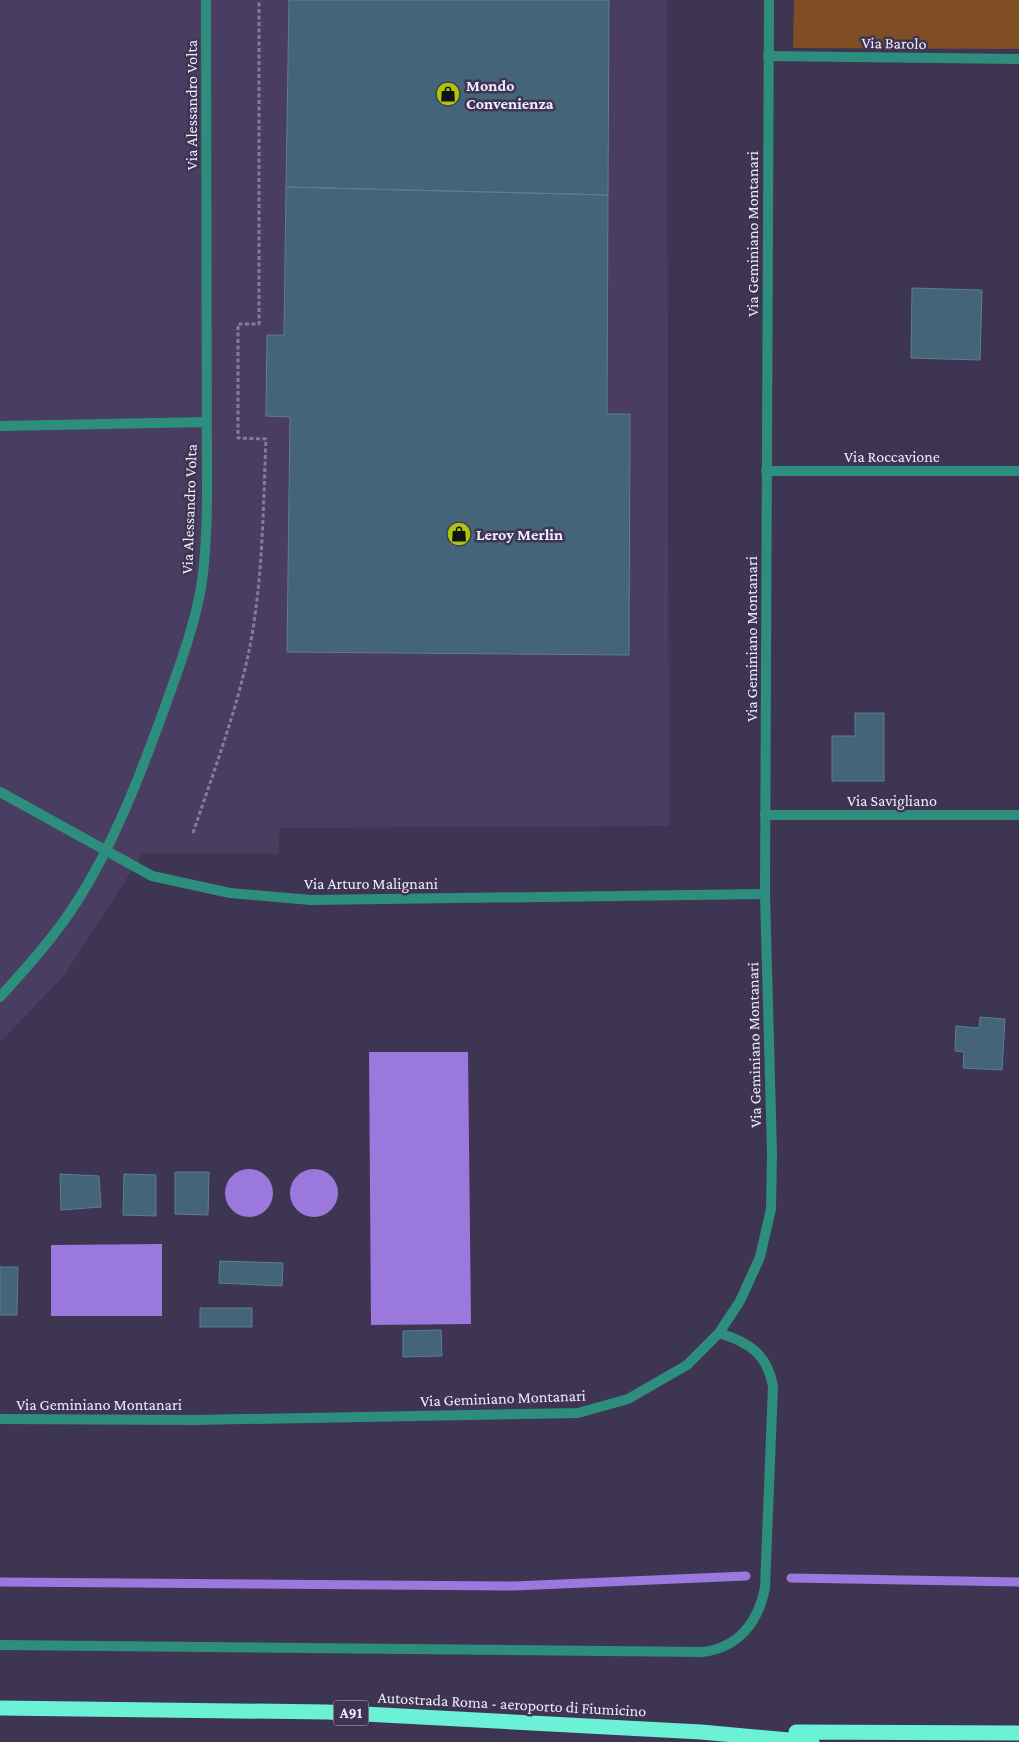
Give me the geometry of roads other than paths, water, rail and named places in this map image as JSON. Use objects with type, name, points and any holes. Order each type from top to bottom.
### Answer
[{"type":"highway","name":"Autostrada Roma - aeroporto di Fiumicino","points":[[0,1708],[327,1712],[701,1732],[812,1742]]},
{"type":"highway","points":[[701,1732],[1019,1733]]},
{"type":"street","name":"Via Alessandro Volta","points":[[0,997],[46,946],[78,899],[104,851],[132,792],[157,728],[182,659],[200,589],[206,548],[206,0]]},
{"type":"street","name":"Via Geminiano Montanari","points":[[0,1419],[194,1420],[578,1413],[628,1399],[687,1365],[719,1333],[740,1301],[760,1256],[771,1208],[772,1153],[765,894],[768,0]]},
{"type":"street","name":"Via Barolo","points":[[768,56],[1019,59]]},
{"type":"street","points":[[0,426],[207,422]]},
{"type":"street","name":"Via Roccavione","points":[[766,471],[1019,471]]},
{"type":"street","name":"Via Arturo Malignani","points":[[0,792],[152,876],[230,893],[311,900],[765,894]]},
{"type":"street","name":"Via Savigliano","points":[[765,815],[1019,815]]},
{"type":"street","points":[[0,1646],[692,1652],[712,1651],[723,1648],[744,1634],[752,1624],[758,1613],[765,1588],[773,1386],[768,1368],[757,1351],[748,1344],[719,1333]]},
{"type":"waterway","points":[[0,1582],[514,1586],[746,1576]]},
{"type":"waterway","points":[[791,1578],[1019,1582]]},
{"type":"place","name":"Mondo Convenienza","points":[[448,94]]},
{"type":"place","name":"Leroy Merlin","points":[[459,534]]}]
